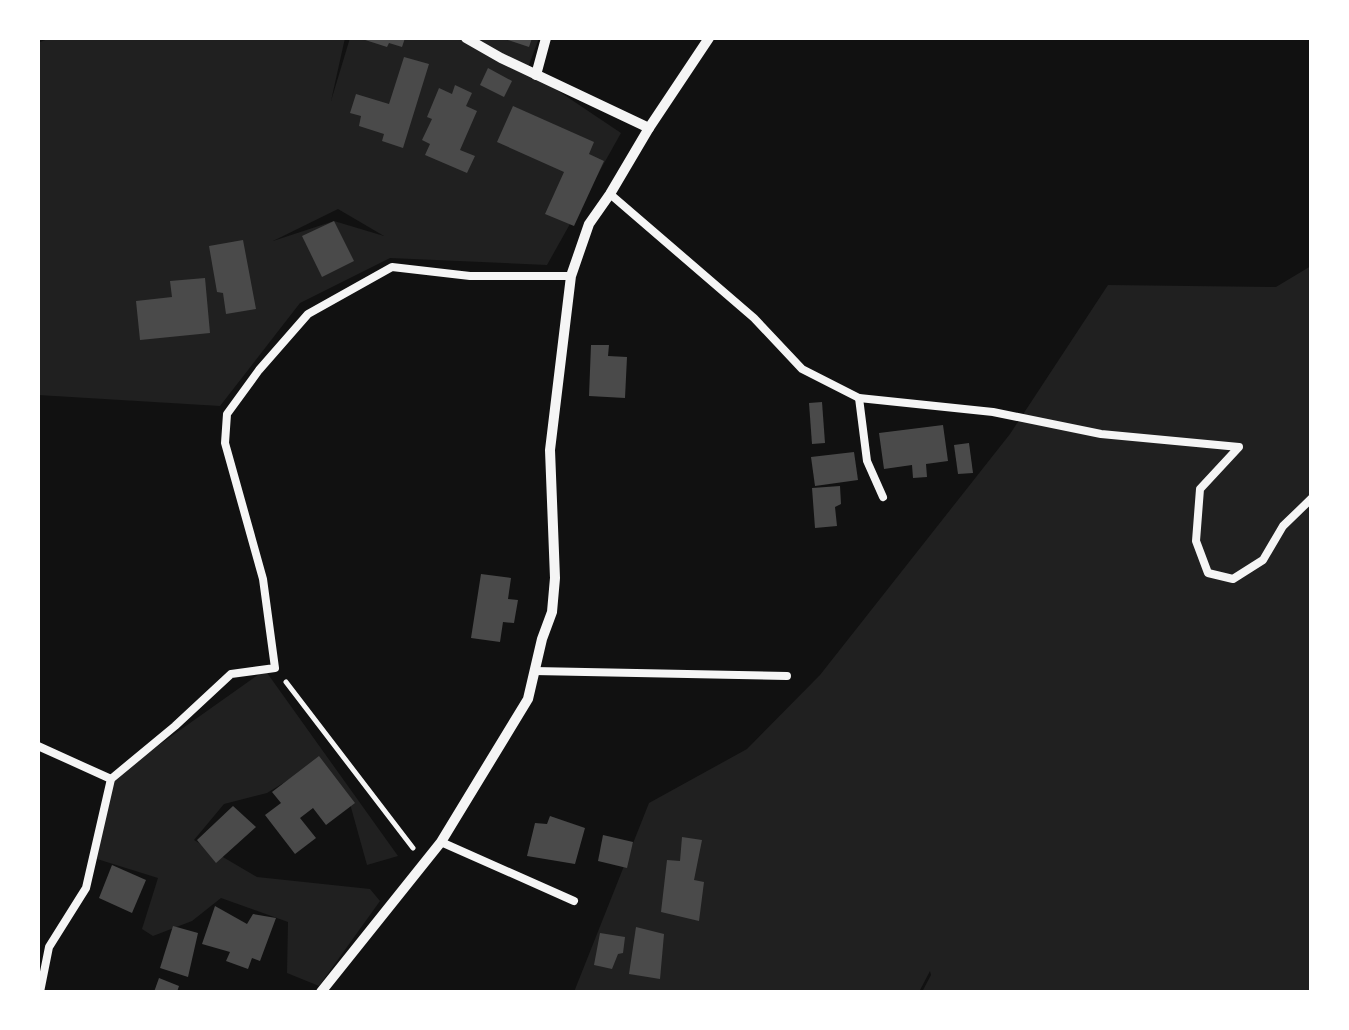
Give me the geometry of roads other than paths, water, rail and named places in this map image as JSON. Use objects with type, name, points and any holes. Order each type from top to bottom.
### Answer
[{"type":"street","points":[[466,38],[648,128]]},
{"type":"street","points":[[536,75],[546,38]]},
{"type":"street","points":[[321,992],[441,842],[528,699],[552,612],[555,578],[550,450],[570,276],[589,224],[709,38]]},
{"type":"lane","points":[[610,194],[754,318],[802,368],[860,398],[993,412],[1100,434],[1240,447],[1200,490],[1196,541],[1208,573],[1233,580],[1263,560],[1283,526],[1312,498]]},
{"type":"lane","points":[[40,992],[49,947],[90,876],[111,779],[230,674],[275,668],[263,579],[225,442],[227,414],[259,370],[308,314],[392,267],[470,276],[570,276]]},
{"type":"lane","points":[[860,398],[866,461],[883,497]]},
{"type":"lane","points":[[534,671],[787,676]]},
{"type":"lane","points":[[38,746],[111,779]]},
{"type":"lane","points":[[441,842],[574,901]]}]
